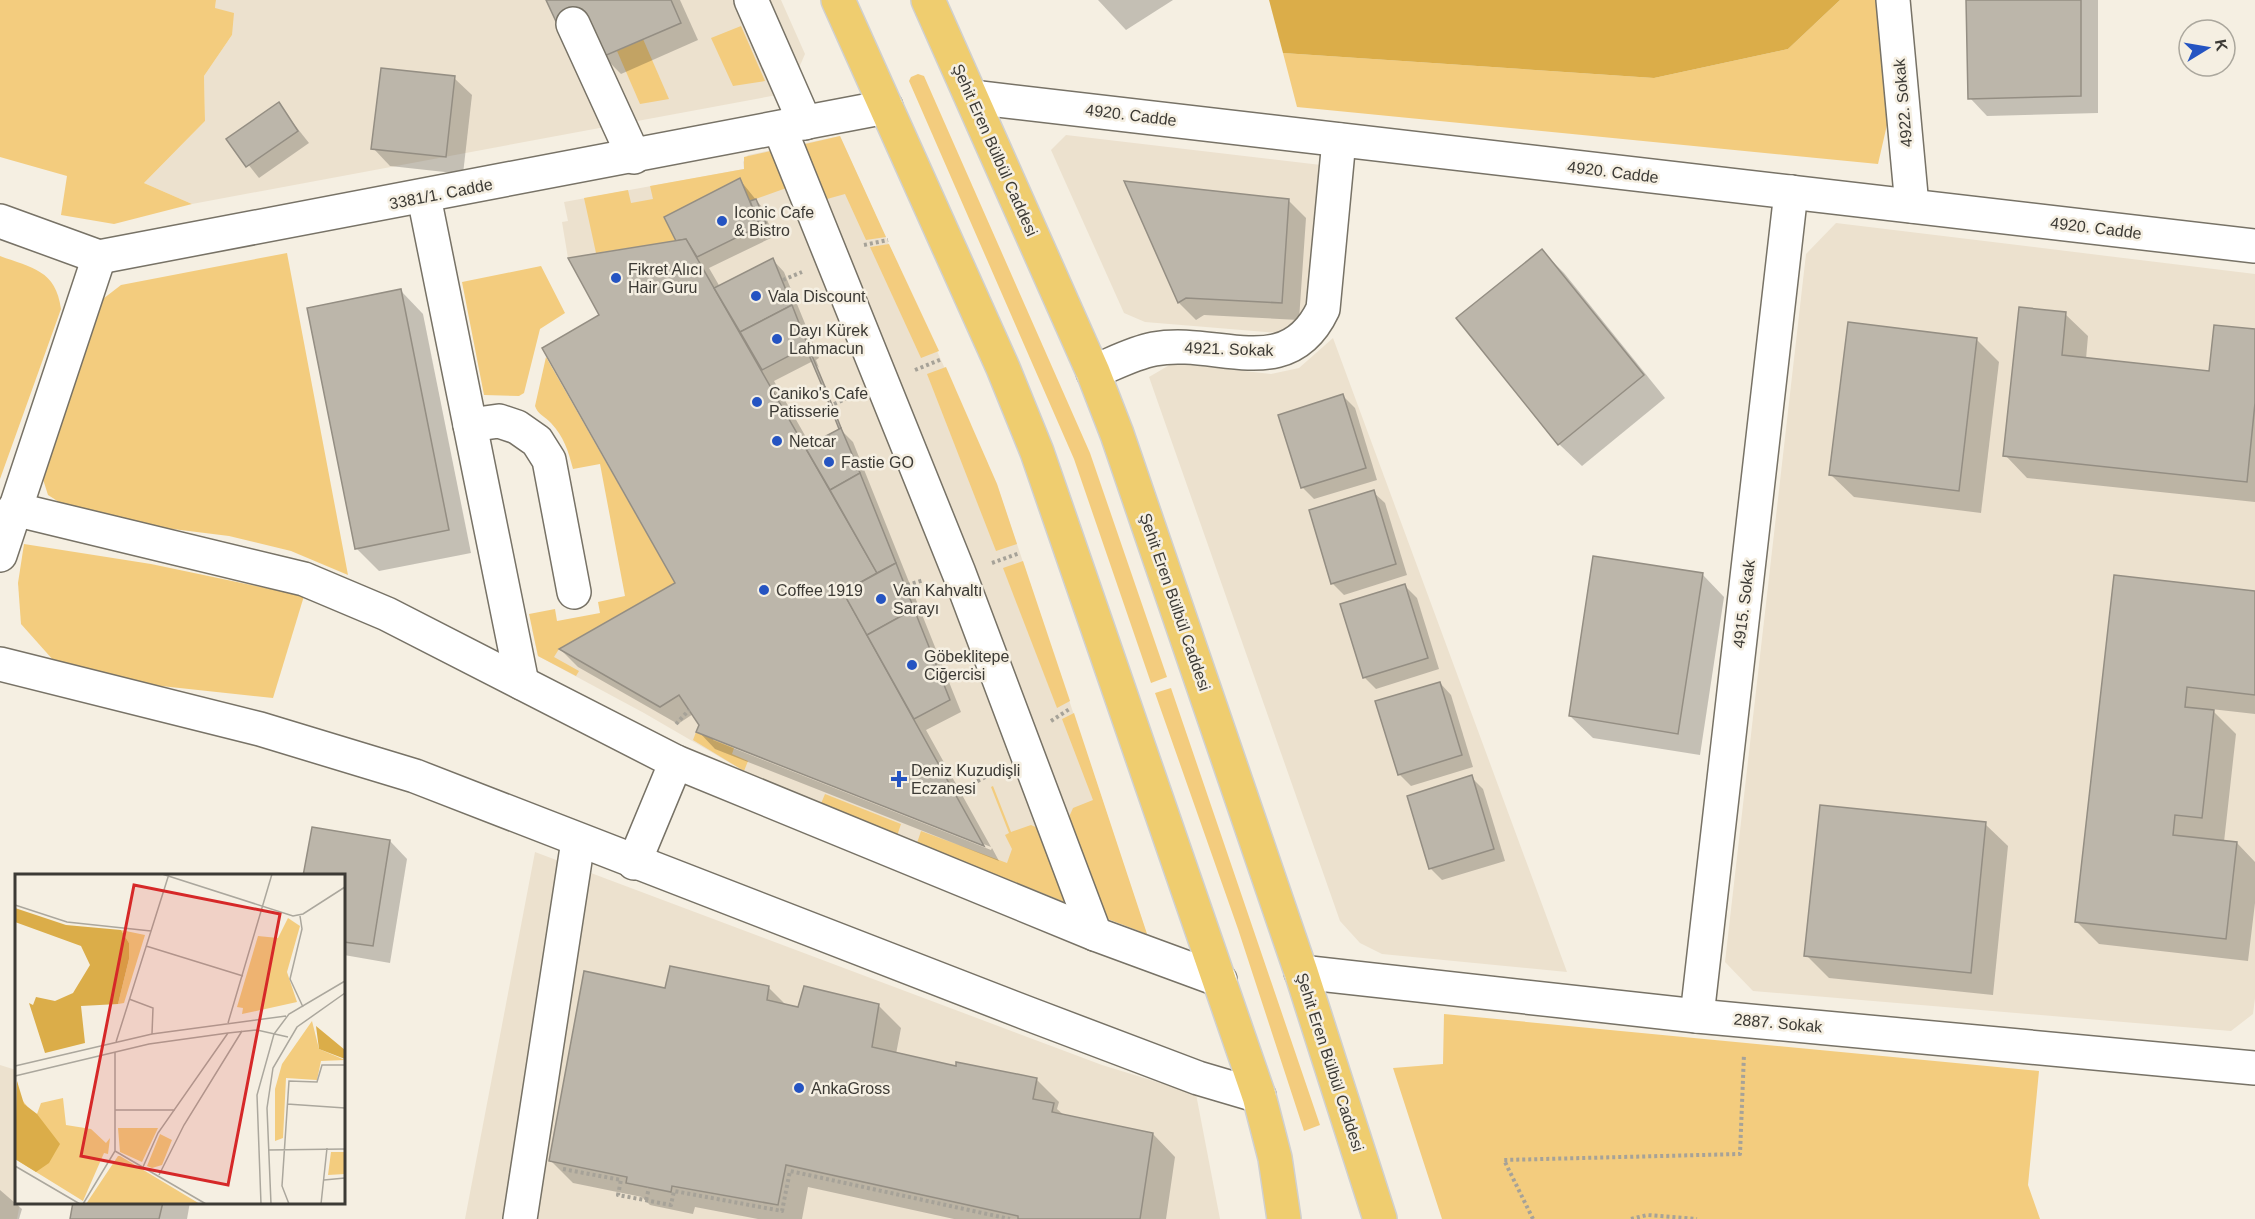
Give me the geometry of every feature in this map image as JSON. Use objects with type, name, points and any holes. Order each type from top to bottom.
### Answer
[{"type":"main road","points":[[838,0],[1003,368],[1037,452],[1259,1096],[1275,1158],[1284,1219]]},
{"type":"main road","name":"Şehit Eren Bülbül Caddesi","points":[[928,0],[1093,372],[1117,434],[1301,972],[1380,1219]]},
{"type":"street","points":[[751,0],[793,126],[1095,934]]},
{"type":"street","name":"4922. Sokak","points":[[1893,0],[1912,206]]},
{"type":"street","points":[[573,24],[634,157]]},
{"type":"street","name":"4920. Cadde","points":[[972,97],[2255,246]]},
{"type":"street","name":"3381/1. Cadde","points":[[99,257],[634,157],[886,107]]},
{"type":"street","name":"4921. Sokak","points":[[1093,372],[1154,349],[1178,347],[1260,353],[1282,350],[1300,342],[1314,329],[1323,309],[1339,140]]},
{"type":"street","name":"4915. Sokak","points":[[1696,1016],[1791,192]]},
{"type":"street","points":[[424,197],[522,683]]},
{"type":"street","points":[[0,221],[99,257],[0,555]]},
{"type":"street","points":[[470,425],[499,421],[517,427],[537,441],[549,460],[574,592]]},
{"type":"street","points":[[14,509],[304,579],[387,614],[676,762],[1095,934],[1220,980]]},
{"type":"street","points":[[0,664],[260,729],[415,776],[578,841],[1198,1078],[1259,1096]]},
{"type":"street","points":[[634,862],[676,762]]},
{"type":"street","points":[[520,1219],[578,841]]},
{"type":"street","name":"2887. Sokak","points":[[1301,972],[1696,1016],[2255,1068]]},
{"type":"path","points":[[868,244],[888,240]]},
{"type":"path","points":[[904,374],[942,359]]},
{"type":"path","points":[[982,566],[1020,553]]},
{"type":"path","points":[[1060,714],[1071,708]]},
{"type":"path","points":[[972,784],[989,777]]},
{"type":"path","points":[[1533,1219],[1504,1160],[1740,1154],[1746,1020]]},
{"type":"path","points":[[528,1161],[621,1180],[618,1195],[671,1205],[674,1191],[782,1211],[790,1171],[1010,1219]]},
{"type":"path","points":[[646,1200],[649,1188]]},
{"type":"path","points":[[1631,1219],[1647,1215],[1697,1219]]},
{"type":"shaded area","points":[[0,0],[216,0],[215,8],[234,13],[232,35],[204,76],[205,121],[144,183],[192,204],[114,224],[61,215],[67,176],[0,157]]},
{"type":"shaded area","points":[[216,0],[781,0],[805,54],[791,86],[777,95],[192,204],[144,183],[205,121],[204,76],[232,35],[215,8]]},
{"type":"shaded area","points":[[1269,0],[1840,0],[1788,49],[1654,78],[1283,53]]},
{"type":"shaded area","points":[[1840,0],[1880,0],[1892,103],[1878,164],[1297,107],[1283,53],[1654,78],[1788,49]]},
{"type":"shaded area","points":[[741,26],[765,81],[733,86],[711,38]]},
{"type":"shaded area","points":[[643,39],[669,99],[640,104],[617,51]]},
{"type":"shaded area","points":[[918,74],[924,76],[1090,453],[1167,677],[1151,683],[1074,459],[909,81],[911,77]]},
{"type":"shaded area","points":[[1066,135],[1321,165],[1309,310],[1278,333],[1145,322],[1124,313],[1051,150]]},
{"type":"shaded area","points":[[840,136],[997,484],[1147,934],[761,781],[644,713],[538,656],[532,629],[563,647],[731,551],[568,258],[562,222],[568,221],[564,202],[744,169],[743,162],[748,155]]},
{"type":"shaded area","points":[[840,136],[886,237],[866,240],[845,194],[827,199],[801,145]]},
{"type":"shaded area","points":[[779,149],[792,186],[750,201],[740,179],[664,217],[676,241],[596,253],[584,198],[628,190],[631,203],[653,199],[650,186],[744,169],[744,157]]},
{"type":"shaded area","points":[[1836,223],[2255,274],[2255,998],[2253,1014],[2231,1031],[1753,991],[1725,962],[1806,254]]},
{"type":"shaded area","points":[[889,244],[939,351],[921,358],[870,247]]},
{"type":"shaded area","points":[[287,253],[348,575],[291,551],[229,536],[84,518],[48,495],[40,470],[99,302],[121,285]]},
{"type":"shaded area","points":[[0,256],[41,272],[48,278],[54,286],[61,309],[0,479]]},
{"type":"shaded area","points":[[541,266],[565,313],[540,329],[524,393],[519,396],[484,395],[462,282]]},
{"type":"shaded area","points":[[1333,338],[1567,972],[1382,954],[1360,943],[1340,921],[1149,377],[1173,363],[1271,374],[1299,368]]},
{"type":"shaded area","points":[[546,357],[675,583],[559,649],[554,657],[579,671],[576,676],[538,656],[529,614],[555,609],[557,621],[600,613],[598,602],[625,596],[600,464],[573,469],[559,433],[535,406]]},
{"type":"shaded area","points":[[946,367],[997,484],[1017,544],[996,551],[927,374]]},
{"type":"shaded area","points":[[24,544],[151,564],[304,596],[273,698],[161,686],[78,672],[54,661],[21,624],[18,583]]},
{"type":"shaded area","points":[[1023,561],[1070,701],[1057,708],[1003,568]]},
{"type":"shaded area","points":[[1171,688],[1320,1125],[1304,1131],[1238,929],[1155,693]]},
{"type":"shaded area","points":[[1074,713],[1147,934],[1105,918],[1069,817],[1073,808],[1093,800],[1062,719]]},
{"type":"shaded area","points":[[696,732],[734,748],[732,754],[748,761],[744,771],[693,740]]},
{"type":"shaded area","points":[[993,786],[1011,832],[1031,825],[1040,829],[1067,903],[917,843],[921,831],[1007,863],[1012,849],[1005,835],[1009,833],[991,787]]},
{"type":"shaded area","points":[[825,794],[901,824],[897,836],[820,806]]},
{"type":"shaded area","points":[[535,852],[1102,1065],[1196,1094],[1220,1219],[465,1219]]},
{"type":"shaded area","points":[[1444,1014],[2039,1071],[2028,1185],[2040,1219],[1442,1219],[1393,1068],[1443,1064]]},
{"type":"shaded area","points":[[0,1065],[15,1070],[15,1204],[20,1204],[17,1219],[0,1219]]},
{"type":"building","points":[[546,0],[671,0],[681,23],[602,57],[560,30]]},
{"type":"building","points":[[1966,0],[2081,0],[2081,96],[1968,99]]},
{"type":"building","points":[[381,68],[455,76],[446,157],[371,149]]},
{"type":"building","points":[[279,102],[298,131],[246,167],[226,139]]},
{"type":"building","points":[[740,178],[760,226],[697,257],[686,239],[676,241],[664,217]]},
{"type":"building","points":[[1124,181],[1289,199],[1282,303],[1186,298],[1178,303]]},
{"type":"building","points":[[756,199],[766,223],[760,226],[750,201]]},
{"type":"building","points":[[686,239],[877,573],[843,592],[984,846],[696,732],[699,725],[679,695],[660,707],[559,649],[675,583],[542,348],[599,315],[568,258]]},
{"type":"building","points":[[1542,249],[1644,375],[1558,445],[1456,318]]},
{"type":"building","points":[[773,258],[792,305],[740,332],[714,288]]},
{"type":"building","points":[[401,289],[449,530],[355,549],[307,308]]},
{"type":"building","points":[[792,305],[808,346],[762,370],[740,332]]},
{"type":"building","points":[[2019,307],[2066,312],[2062,355],[2209,371],[2214,325],[2255,329],[2255,403],[2247,482],[2003,456]]},
{"type":"building","points":[[1848,322],[1977,338],[1959,491],[1829,475]]},
{"type":"building","points":[[808,346],[825,387],[823,388],[806,348]]},
{"type":"building","points":[[825,387],[841,428],[839,429],[823,388]]},
{"type":"building","points":[[1343,394],[1366,468],[1301,488],[1278,415]]},
{"type":"building","points":[[841,428],[860,473],[830,490],[805,447]]},
{"type":"building","points":[[860,473],[896,563],[877,573],[830,490]]},
{"type":"building","points":[[1374,490],[1396,564],[1331,584],[1309,510]]},
{"type":"building","points":[[1593,556],[1703,573],[1678,734],[1569,716]]},
{"type":"building","points":[[896,563],[914,609],[867,635],[843,592]]},
{"type":"building","points":[[2114,575],[2255,591],[2255,695],[2187,687],[2185,707],[2214,710],[2202,818],[2175,815],[2173,835],[2237,842],[2226,939],[2075,922]]},
{"type":"building","points":[[1405,584],[1428,658],[1363,678],[1340,604]]},
{"type":"building","points":[[914,609],[950,700],[914,719],[867,635]]},
{"type":"building","points":[[1440,682],[1462,755],[1398,775],[1375,701]]},
{"type":"building","points":[[1472,775],[1494,849],[1429,869],[1407,796]]},
{"type":"building","points":[[1820,805],[1986,822],[1971,973],[1804,956]]},
{"type":"building","points":[[312,827],[390,840],[373,946],[345,942],[345,874],[303,874]]},
{"type":"building","name":"AnkaGross","points":[[670,966],[769,986],[767,1000],[798,1007],[804,986],[879,1004],[872,1047],[956,1066],[956,1062],[1037,1078],[1033,1099],[1054,1103],[1052,1112],[1153,1133],[1140,1219],[1018,1219],[1018,1216],[786,1165],[778,1205],[672,1186],[671,1192],[626,1183],[627,1177],[549,1161],[584,971],[665,988]]},
{"type":"building","points":[[73,1204],[163,1204],[159,1219],[70,1219]]},
{"type":"place","name":"Iconic Cafe & Bistro","points":[[722,221]]},
{"type":"place","name":"Fikret Alıcı Hair Guru","points":[[616,278]]},
{"type":"place","name":"Vala Discount","points":[[756,296]]},
{"type":"place","name":"Dayı Kürek Lahmacun","points":[[777,339]]},
{"type":"place","name":"Caniko's Cafe Patisserie","points":[[757,402]]},
{"type":"place","name":"Netcar","points":[[777,441]]},
{"type":"place","name":"Fastie GO","points":[[829,462]]},
{"type":"place","name":"Coffee 1919","points":[[764,590]]},
{"type":"place","name":"Van Kahvaltı Sarayı","points":[[881,599]]},
{"type":"place","name":"Göbeklitepe Ciğercisi","points":[[912,665]]},
{"type":"place","name":"Deniz Kuzudişli Eczanesi","points":[[899,779]]},
{"type":"place","name":"AnkaGross","points":[[799,1088]]}]
